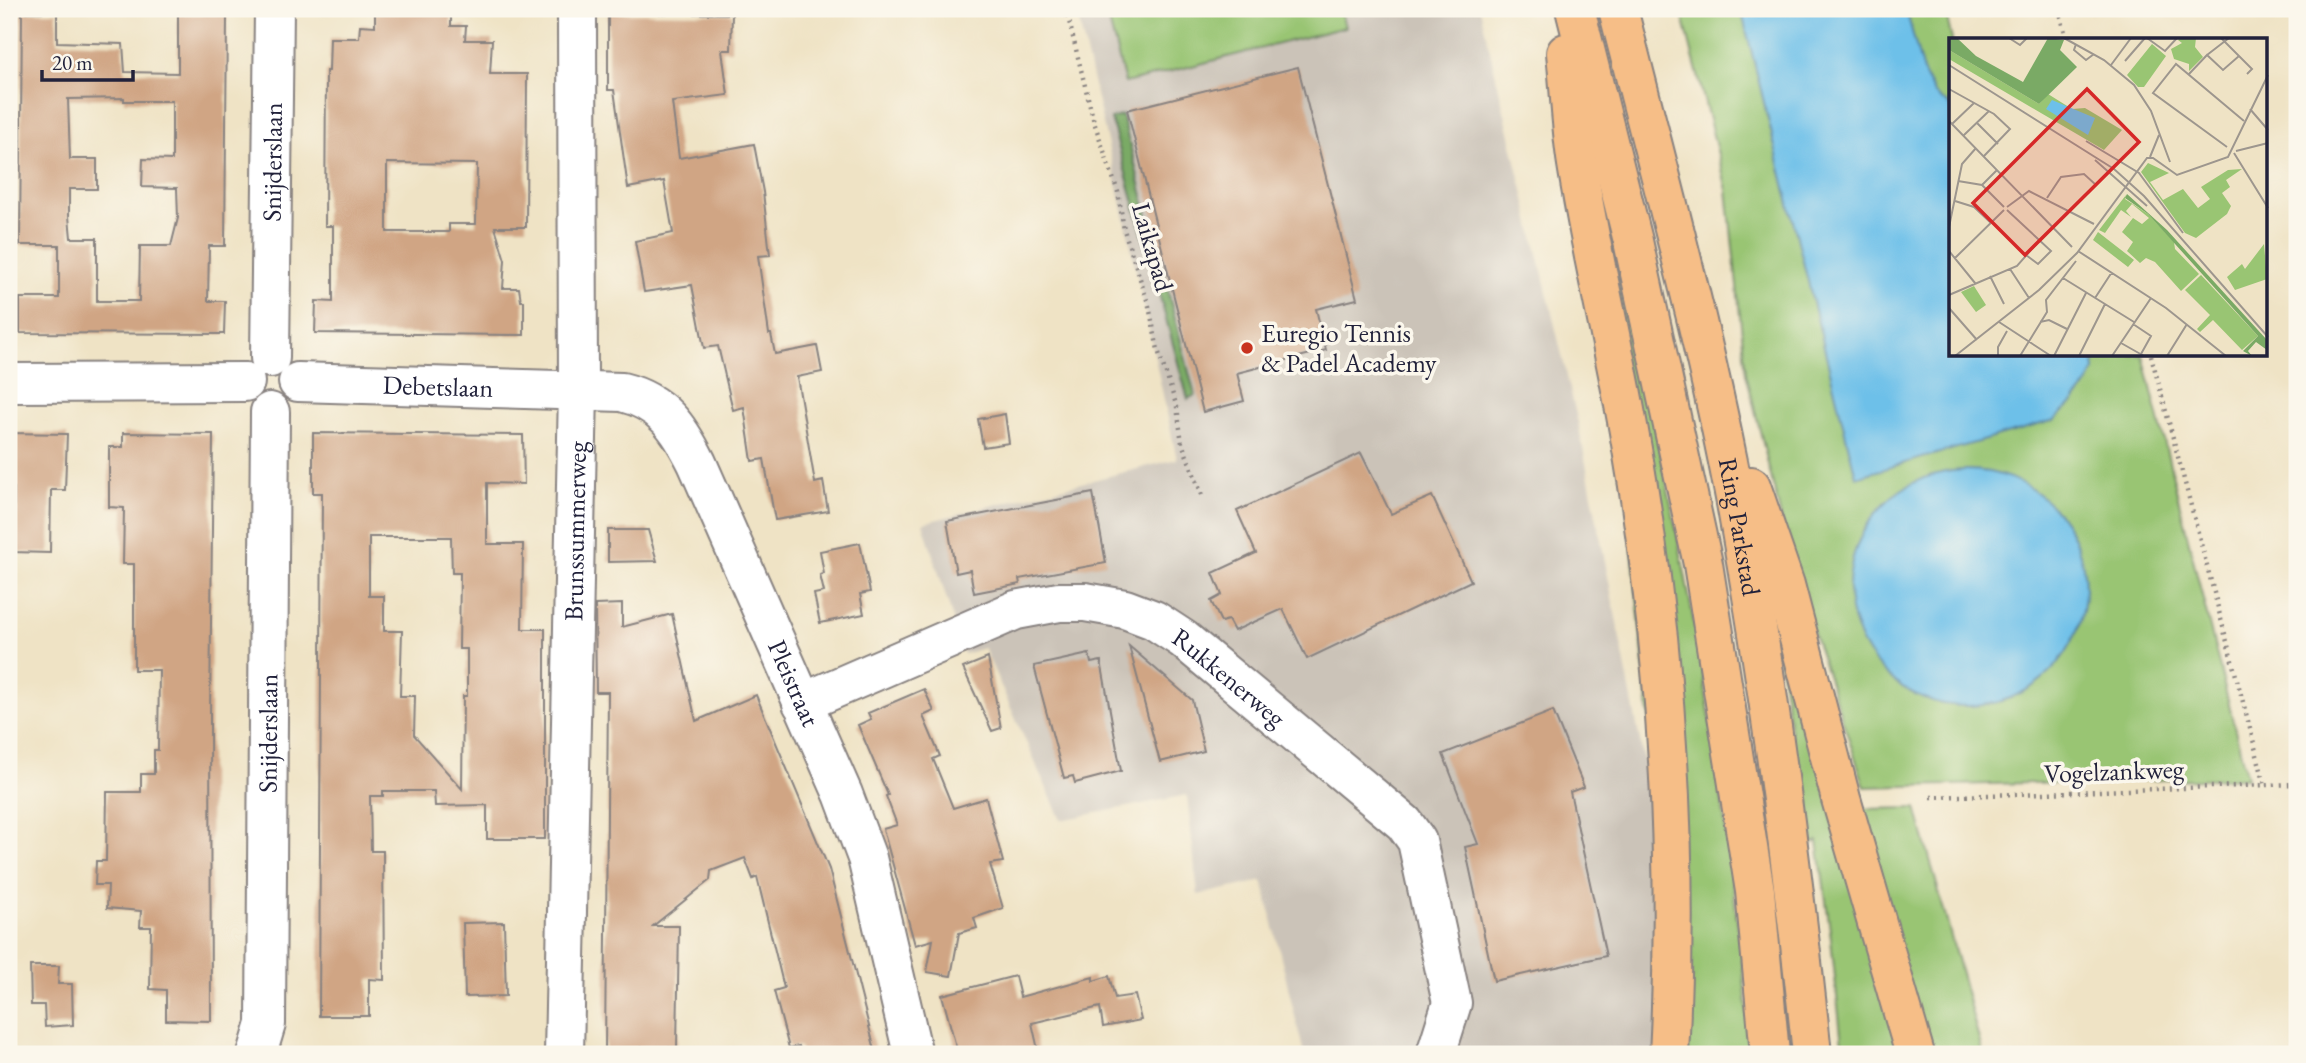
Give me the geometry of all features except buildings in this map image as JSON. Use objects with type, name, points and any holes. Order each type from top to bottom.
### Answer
[{"type":"highway","points":[[1562,9],[1577,162],[1632,450],[1660,657],[1673,856],[1674,964],[1669,1054]]},
{"type":"highway","name":"Ring Parkstad","points":[[1575,9],[1633,241],[1703,564],[1755,891],[1770,1054]]},
{"type":"highway","name":"Ring Parkstad","points":[[1618,9],[1704,352],[1735,503],[1768,696],[1793,874],[1812,1054]]},
{"type":"highway","points":[[1704,352],[1786,585],[1841,799],[1915,1054]]},
{"type":"street","name":"Snijderslaan","points":[[257,1054],[266,1024],[270,412],[251,402],[246,393],[271,374],[274,9]]},
{"type":"street","name":"Brunssummerweg","points":[[564,1054],[578,391],[577,9]]},
{"type":"street","name":"Debetslaan","points":[[9,383],[271,374],[578,391]]},
{"type":"street","name":"Pleistraat","points":[[578,391],[622,392],[635,395],[654,405],[678,430],[697,463],[844,794],[867,858],[914,1054]]},
{"type":"street","name":"Rukkenerweg","points":[[802,703],[1016,610],[1059,602],[1085,602],[1125,609],[1154,620],[1184,639],[1404,823],[1417,841],[1452,1003],[1436,1054]]},
{"type":"path","name":"Laikapad","points":[[1066,9],[1094,122],[1118,192],[1124,230],[1149,306],[1158,350],[1177,407],[1182,443],[1202,495]]},
{"type":"path","points":[[2059,9],[2066,38]]},
{"type":"path","points":[[2152,357],[2265,785]]},
{"type":"path","name":"Vogelzankweg","points":[[1931,797],[2297,784]]},
{"type":"shaded area","points":[[1076,9],[1480,9],[1578,423],[1675,921],[1669,1054],[1304,1054],[1263,881],[1198,895],[1187,795],[1061,820],[984,648],[964,654],[923,523],[1177,459]]},
{"type":"green space","points":[[1106,9],[1340,9],[1345,27],[1125,83]]},
{"type":"green space","points":[[1681,9],[1945,9],[1952,38],[1949,38],[1949,357],[2143,357],[2247,778],[1865,787],[1798,588],[1746,373],[1727,190]]},
{"type":"green space","points":[[1122,115],[1195,395],[1188,399],[1111,119]]},
{"type":"green space","points":[[1593,159],[1663,465],[1688,589],[1729,852],[1752,1054],[1683,1054]]},
{"type":"green space","points":[[1769,591],[1906,1054],[1843,1054],[1818,841],[1808,845]]},
{"type":"green space","points":[[1916,808],[1983,1054],[1924,1054],[1859,809]]},
{"type":"water","points":[[1741,9],[1906,9],[1923,72],[1934,93],[1949,105],[1949,357],[2094,357],[2095,371],[2080,395],[2055,420],[1856,477]]},
{"type":"water","points":[[1967,470],[1990,472],[2023,484],[2042,497],[2058,513],[2071,532],[2080,554],[2085,588],[2083,611],[2071,644],[2058,663],[2042,679],[2023,692],[2001,701],[1967,706],[1944,704],[1911,692],[1892,679],[1876,663],[1863,644],[1854,622],[1849,588],[1851,565],[1863,532],[1876,513],[1892,497],[1911,484],[1933,475]]},
{"type":"place","name":"Euregio Tennis & Padel Academy","points":[[1247,348]]}]
